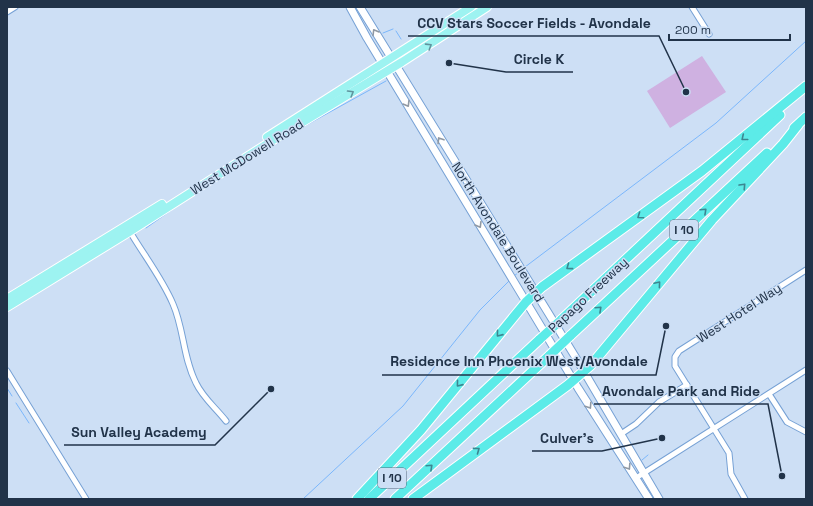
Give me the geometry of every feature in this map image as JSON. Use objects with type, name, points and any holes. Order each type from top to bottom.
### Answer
[{"type":"highway","points":[[357,499],[421,430],[526,302],[536,292],[702,171],[806,86]]},
{"type":"highway","name":"Papago Freeway","points":[[369,499],[806,91]]},
{"type":"highway","name":"Papago Freeway","points":[[395,499],[806,117]]},
{"type":"highway","points":[[412,499],[584,371],[712,220],[783,144],[798,125]]},
{"type":"main road","name":"North Avondale Boulevard","points":[[350,7],[505,268],[648,499]]},
{"type":"main road","name":"North Avondale Boulevard","points":[[360,7],[456,165],[516,259],[659,499]]},
{"type":"main road","name":"West McDowell Road","points":[[7,307],[382,63],[471,7]]},
{"type":"main road","name":"West McDowell Road","points":[[7,299],[128,229],[387,71],[487,7]]},
{"type":"main road","points":[[447,170],[456,165]]},
{"type":"street","points":[[7,12],[15,7]]},
{"type":"street","points":[[692,7],[710,34]]},
{"type":"street","points":[[128,229],[173,303],[188,362],[196,383],[203,396],[217,408],[226,422]]},
{"type":"street","name":"West Hotel Way","points":[[687,384],[675,366],[675,357],[679,351],[806,270]]},
{"type":"street","points":[[636,478],[806,370]]},
{"type":"street","points":[[7,371],[86,499]]},
{"type":"street","points":[[620,434],[636,424],[659,402],[687,384],[729,453],[731,474],[745,499]]},
{"type":"street","points":[[769,394],[787,422],[806,432]]},
{"type":"shaded area","points":[[702,56],[726,92],[670,128],[647,91]]},
{"type":"waterway","points":[[383,33],[393,29]]},
{"type":"waterway","points":[[396,31],[401,39]]},
{"type":"waterway","points":[[525,267],[716,123],[806,41]]},
{"type":"waterway","points":[[292,133],[386,81]]},
{"type":"waterway","points":[[146,228],[173,209]]},
{"type":"waterway","points":[[514,276],[519,272]]},
{"type":"waterway","points":[[303,499],[403,406],[480,310],[509,281]]},
{"type":"waterway","points":[[7,388],[12,396]]},
{"type":"waterway","points":[[16,403],[29,423]]},
{"type":"waterway","points":[[642,460],[648,455]]},
{"type":"place","name":"Circle K","points":[[449,63]]},
{"type":"place","name":"CCV Stars Soccer Fields - Avondale","points":[[686,92]]},
{"type":"place","name":"Residence Inn Phoenix West/Avondale","points":[[666,326]]},
{"type":"place","name":"Sun Valley Academy","points":[[271,389]]},
{"type":"place","name":"Culver's","points":[[662,438]]},
{"type":"place","name":"Avondale Park and Ride","points":[[782,476]]}]
